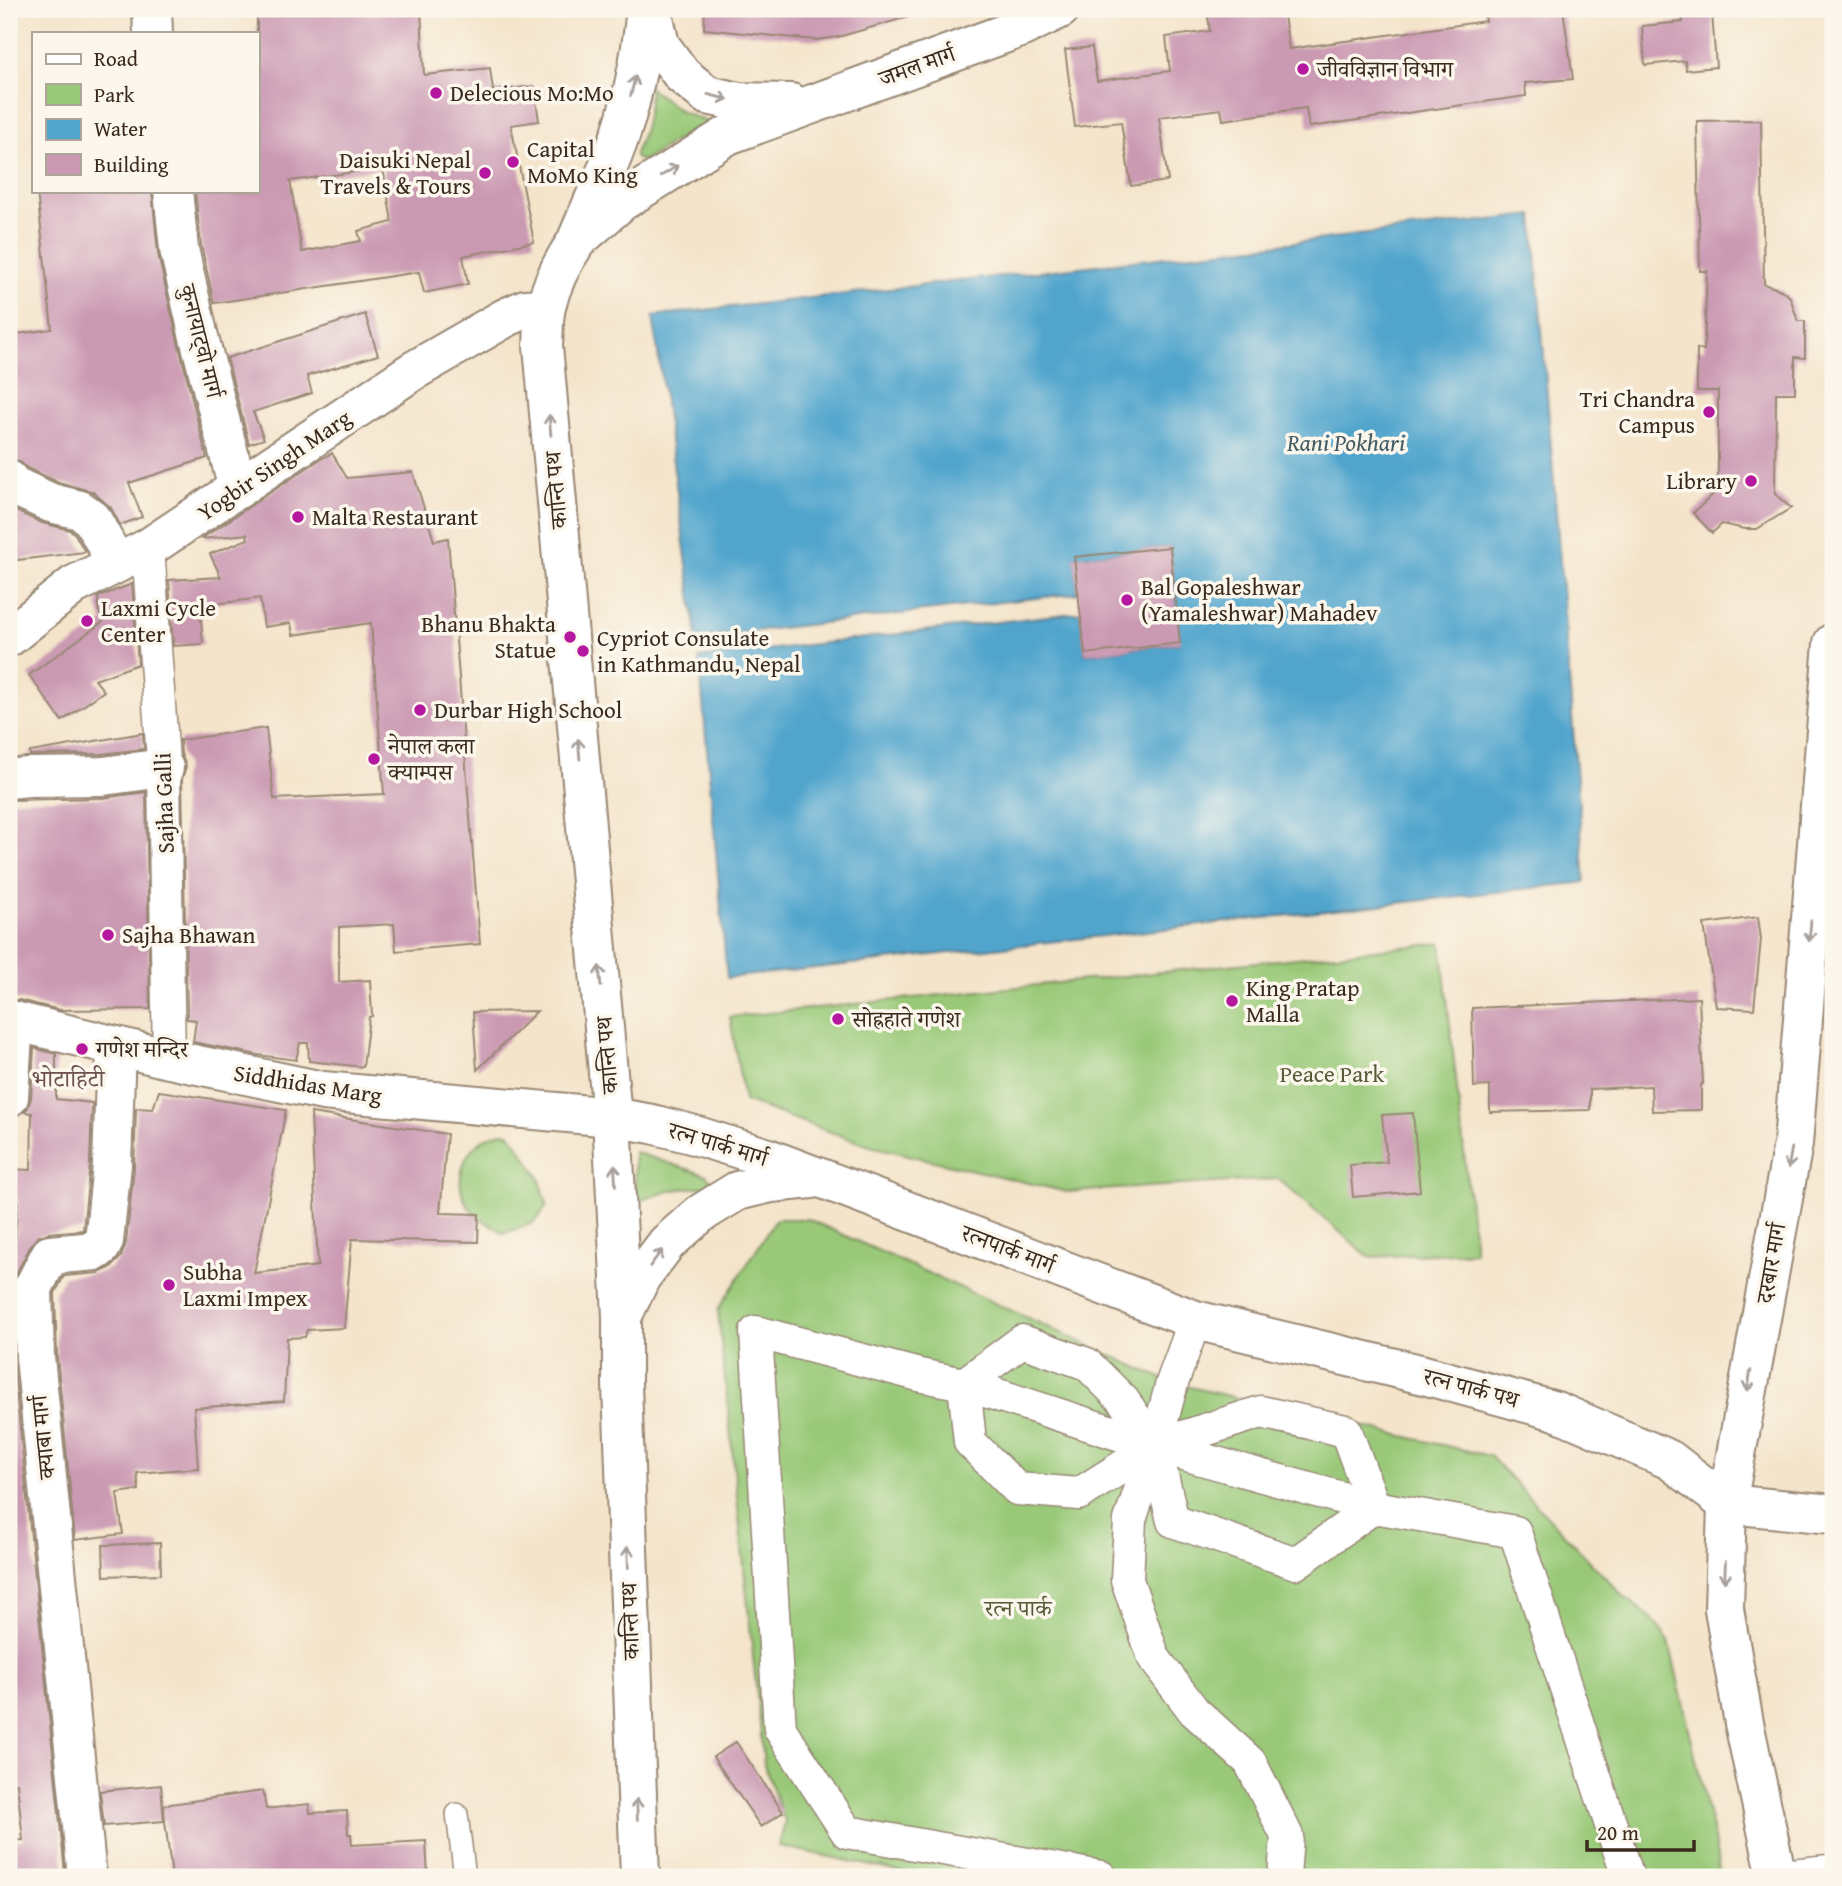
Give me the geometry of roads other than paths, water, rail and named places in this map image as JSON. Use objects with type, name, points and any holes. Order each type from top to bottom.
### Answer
[{"type":"main road","points":[[152,9],[153,32]]},
{"type":"main road","name":"कान्ति पथ","points":[[639,1877],[622,1317],[612,1117],[543,346],[545,308],[555,280],[576,242],[617,145],[633,90],[646,9]]},
{"type":"main road","points":[[653,9],[660,45],[682,75],[707,95],[739,102],[814,103]]},
{"type":"main road","name":"जमल मार्ग","points":[[814,103],[1020,28],[1060,9]]},
{"type":"main road","name":"कान्ति पथ","points":[[576,242],[621,202],[727,135],[814,103]]},
{"type":"main road","name":"कुनायाट्वो मार्ग","points":[[173,192],[179,249],[238,489]]},
{"type":"main road","name":"Yogbir Singh Marg","points":[[9,637],[74,585],[132,556],[238,489],[413,371],[505,317],[525,309],[545,308]]},
{"type":"main road","points":[[9,480],[12,485],[51,503],[80,510],[132,556]]},
{"type":"main road","name":"दरबार मार्ग","points":[[1777,1874],[1744,1723],[1724,1609],[1727,1504],[1793,1144],[1833,643]]},
{"type":"main road","points":[[9,779],[103,776],[164,768]]},
{"type":"main road","points":[[9,1097],[11,1022]]},
{"type":"main road","name":"Siddhidas Marg","points":[[11,1022],[323,1091],[612,1117]]},
{"type":"main road","name":"क्याबा मार्ग","points":[[88,1877],[36,1370],[33,1288],[50,1255],[96,1251],[104,1241],[112,1165],[116,1046]]},
{"type":"main road","name":"रत्न पार्क मार्ग","points":[[612,1117],[652,1124],[736,1147],[822,1179]]},
{"type":"main road","points":[[622,1317],[641,1277],[667,1243],[700,1214],[737,1191],[771,1183],[822,1179]]},
{"type":"main road","name":"रत्नपार्क मार्ग","points":[[822,1179],[1195,1320]]},
{"type":"main road","name":"रत्न पार्क पथ","points":[[1195,1320],[1424,1375],[1556,1411],[1670,1460],[1727,1504]]},
{"type":"main road","points":[[1727,1504],[1833,1514]]},
{"type":"street","name":"Sajha Galli","points":[[132,556],[164,768],[169,1059]]},
{"type":"street","points":[[1195,1320],[1172,1383],[1155,1446],[1130,1520],[1127,1580],[1154,1658],[1194,1711],[1250,1762],[1287,1836],[1284,1877]]},
{"type":"street","points":[[1101,1877],[847,1832],[780,1729],[756,1332],[919,1375],[964,1384],[1155,1446],[1374,1507],[1516,1532],[1628,1877]]},
{"type":"street","points":[[964,1384],[1022,1341],[1087,1364],[1124,1400],[1155,1446],[1173,1521],[1296,1563],[1374,1507]]},
{"type":"street","points":[[964,1384],[970,1442],[1017,1489],[1079,1494],[1155,1446],[1261,1412],[1346,1431],[1374,1507]]},
{"type":"lane","points":[[457,1814],[465,1877]]},
{"type":"lane","points":[[1777,1874],[1833,1865]]},
{"type":"water","name":"Rani Pokhari","points":[[1533,215],[1585,882],[727,978],[699,658],[1081,612],[1085,654],[1179,643],[1170,547],[1075,557],[1078,593],[697,638],[653,316]]},
{"type":"place","name":"जीवविज्ञान विभाग","points":[[1303,69]]},
{"type":"place","name":"Delecious Mo:Mo","points":[[436,93]]},
{"type":"place","name":"Capital MoMo King","points":[[513,162]]},
{"type":"place","name":"Daisuki Nepal Travels & Tours","points":[[485,173]]},
{"type":"place","name":"Tri Chandra Campus","points":[[1709,412]]},
{"type":"place","name":"Library","points":[[1751,481]]},
{"type":"place","name":"Malta Restaurant","points":[[298,517]]},
{"type":"place","name":"Bal Gopaleshwar (Yamaleshwar) Mahadev","points":[[1127,600]]},
{"type":"place","name":"Laxmi Cycle Center","points":[[87,621]]},
{"type":"place","name":"Bhanu Bhakta Statue","points":[[570,637]]},
{"type":"place","name":"Cypriot Consulate in Kathmandu, Nepal","points":[[583,651]]},
{"type":"place","name":"Durbar High School","points":[[420,710]]},
{"type":"place","name":"नेपाल कला क्याम्पस","points":[[374,759]]},
{"type":"place","name":"Sajha Bhawan","points":[[108,935]]},
{"type":"place","name":"King Pratap Malla","points":[[1232,1001]]},
{"type":"place","name":"सोह्रहाते गणेश","points":[[838,1019]]},
{"type":"place","name":"गणेश मन्दिर","points":[[82,1049]]},
{"type":"place","name":"Subha Laxmi Impex","points":[[169,1285]]},
{"type":"district","name":"भोटाहिटी","points":[[68,1079]]},
{"type":"park label","name":"Peace Park","points":[[1332,1074]]},
{"type":"park label","name":"रत्न पार्क","points":[[1018,1608]]}]
